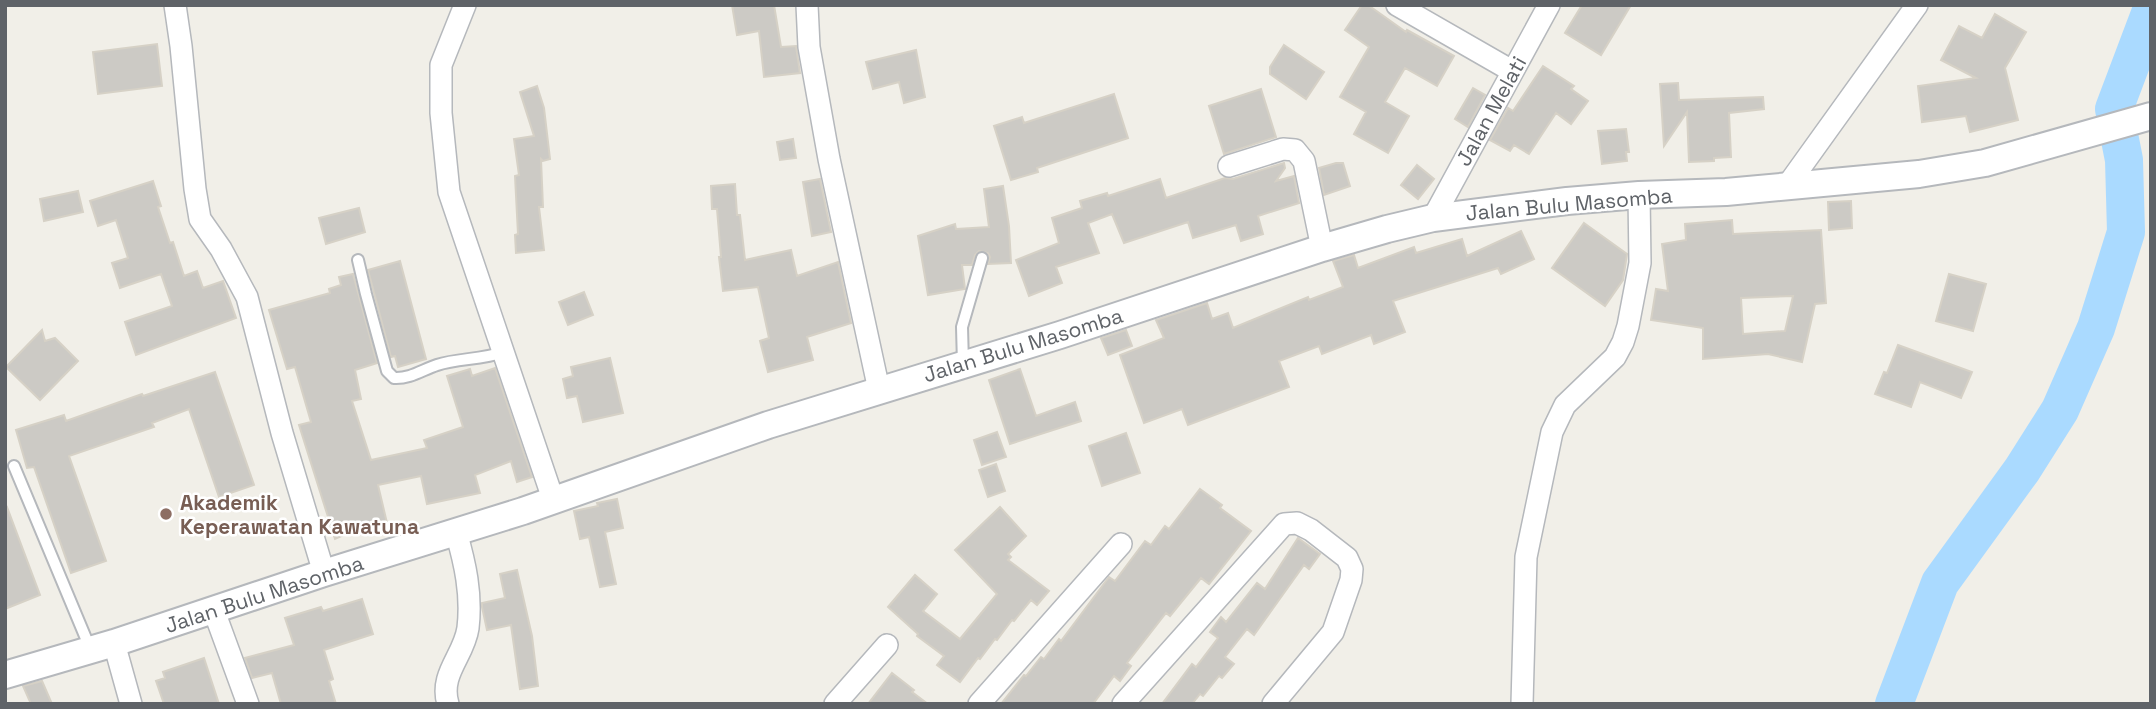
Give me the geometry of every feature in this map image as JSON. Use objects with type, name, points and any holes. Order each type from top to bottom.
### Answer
[{"type":"street","points":[[175,5],[200,219],[221,249],[247,297],[282,433],[324,573]]},
{"type":"street","points":[[465,5],[441,65],[449,192],[553,499]]},
{"type":"street","points":[[807,5],[809,47],[829,159],[878,390]]},
{"type":"street","points":[[1397,5],[1512,71]]},
{"type":"street","name":"Jalan Melati","points":[[1433,218],[1549,5]]},
{"type":"street","points":[[1787,186],[1917,5]]},
{"type":"street","name":"Jalan Bulu Masomba","points":[[5,675],[523,511],[768,425],[1060,335],[1387,229],[1433,218],[1567,201],[1726,192],[1919,174],[1985,163],[2151,116]]},
{"type":"street","points":[[1229,166],[1283,149],[1295,150],[1304,161],[1322,248]]},
{"type":"street","points":[[1522,704],[1526,557],[1552,432],[1565,405],[1615,357],[1623,342],[1640,263],[1639,195]]},
{"type":"street","points":[[1123,704],[1284,524],[1297,523],[1311,530],[1347,558],[1352,569],[1351,580],[1333,632],[1273,704]]},
{"type":"street","points":[[448,704],[444,692],[446,681],[468,628],[469,592],[466,567],[456,532]]},
{"type":"street","points":[[979,704],[1121,544]]},
{"type":"street","points":[[214,611],[248,704]]},
{"type":"street","points":[[835,704],[887,645]]},
{"type":"street","points":[[102,646],[131,704]]},
{"type":"lane","points":[[963,364],[962,327],[982,258]]},
{"type":"lane","points":[[358,260],[387,371],[394,378],[404,379],[437,365],[503,352]]},
{"type":"lane","points":[[14,466],[102,646]]},
{"type":"building","points":[[732,5],[774,5],[781,47],[796,46],[800,73],[764,77],[759,31],[737,35]]},
{"type":"building","points":[[1362,5],[1368,5],[1406,32],[1407,30],[1454,56],[1437,86],[1405,68],[1385,102],[1409,116],[1388,153],[1354,134],[1366,112],[1340,97],[1369,47],[1345,30]]},
{"type":"building","points":[[1582,5],[1631,5],[1601,55],[1565,33]]},
{"type":"building","points":[[1995,14],[2026,32],[2005,68],[2018,120],[1970,132],[1966,116],[1922,122],[1918,86],[1976,78],[1941,60],[1959,26],[1982,38]]},
{"type":"building","points":[[157,44],[162,86],[98,94],[93,52]]},
{"type":"building","points":[[1284,45],[1324,72],[1306,99],[1270,74],[1270,67]]},
{"type":"building","points":[[916,50],[925,97],[904,103],[899,82],[873,89],[866,62]]},
{"type":"building","points":[[1543,66],[1574,86],[1571,89],[1588,101],[1571,124],[1556,113],[1529,154],[1514,145],[1510,151],[1490,140],[1508,108],[1513,111]]},
{"type":"building","points":[[1678,83],[1679,100],[1763,97],[1764,109],[1729,113],[1731,157],[1689,162],[1687,112],[1664,146],[1660,84]]},
{"type":"building","points":[[537,86],[544,108],[550,159],[541,159],[543,207],[539,207],[544,250],[516,253],[515,235],[518,234],[515,176],[519,175],[514,139],[534,136],[520,92]]},
{"type":"building","points":[[1473,88],[1485,95],[1468,127],[1455,119]]},
{"type":"building","points":[[1261,89],[1276,137],[1224,154],[1209,106]]},
{"type":"building","points":[[1114,94],[1128,138],[1037,168],[1038,172],[1011,180],[994,126],[1022,117],[1024,123]]},
{"type":"building","points":[[1626,129],[1629,152],[1626,152],[1627,161],[1602,164],[1598,131]]},
{"type":"building","points":[[793,139],[796,158],[780,160],[777,142]]},
{"type":"building","points":[[1284,163],[1285,168],[1276,181],[1294,176],[1299,203],[1258,216],[1263,234],[1241,241],[1236,225],[1193,238],[1188,222],[1124,243],[1112,214],[1088,223],[1099,253],[1056,267],[1062,283],[1029,296],[1016,260],[1059,243],[1052,218],[1082,208],[1080,201],[1107,193],[1108,196],[1160,179],[1166,198],[1225,178],[1233,179]]},
{"type":"building","points":[[1343,163],[1350,186],[1324,195],[1319,168]]},
{"type":"building","points":[[1417,165],[1434,179],[1418,199],[1401,185]]},
{"type":"building","points":[[820,179],[831,232],[812,236],[803,182]]},
{"type":"building","points":[[153,181],[161,206],[158,207],[184,276],[197,271],[203,288],[223,281],[236,318],[136,355],[125,322],[172,306],[161,274],[120,288],[112,263],[128,258],[116,220],[98,226],[90,201]]},
{"type":"building","points":[[735,184],[745,260],[791,250],[797,276],[838,262],[851,323],[807,337],[813,360],[768,372],[760,341],[769,338],[758,287],[723,291],[717,209],[712,209],[711,186]]},
{"type":"building","points":[[1003,186],[1011,263],[988,264],[988,253],[979,251],[972,265],[962,265],[965,289],[928,295],[918,236],[955,224],[956,229],[989,227],[984,189]]},
{"type":"building","points":[[78,191],[83,212],[44,221],[40,199]]},
{"type":"building","points":[[1851,201],[1852,228],[1829,230],[1828,202]]},
{"type":"building","points":[[359,208],[365,232],[326,244],[319,218]]},
{"type":"building","points":[[1732,220],[1733,234],[1821,230],[1826,303],[1815,304],[1802,362],[1768,354],[1703,359],[1703,328],[1651,320],[1656,289],[1668,291],[1662,244],[1686,240],[1685,224]],"holes":[[[1793,296],[1785,331],[1743,334],[1741,298]]]},
{"type":"building","points":[[1584,223],[1627,254],[1623,280],[1605,306],[1552,268]]},
{"type":"building","points":[[1521,231],[1534,259],[1501,274],[1498,268],[1393,301],[1405,332],[1374,344],[1371,335],[1322,354],[1319,346],[1279,361],[1289,387],[1188,425],[1182,409],[1144,423],[1120,355],[1164,338],[1156,320],[1207,303],[1212,319],[1228,313],[1233,328],[1308,297],[1309,300],[1343,287],[1333,261],[1354,255],[1358,268],[1414,247],[1416,253],[1462,239],[1467,256]]},
{"type":"building","points":[[400,261],[426,359],[398,367],[395,356],[391,357],[368,270]]},
{"type":"building","points":[[353,274],[377,363],[355,370],[361,399],[352,401],[371,460],[427,448],[424,440],[463,427],[447,376],[470,369],[472,376],[495,368],[532,477],[517,482],[511,461],[475,475],[480,493],[427,504],[421,476],[378,485],[387,523],[353,531],[335,539],[299,425],[311,422],[295,367],[287,369],[269,310],[330,293],[329,289],[341,285],[339,277]]},
{"type":"building","points":[[1949,274],[1986,284],[1973,331],[1936,321]]},
{"type":"building","points":[[584,292],[593,315],[568,325],[559,302]]},
{"type":"building","points":[[42,330],[45,341],[55,338],[78,361],[40,400],[6,367]]},
{"type":"building","points":[[1126,330],[1132,346],[1108,355],[1101,338]]},
{"type":"building","points":[[1898,345],[1972,372],[1961,398],[1920,382],[1911,407],[1875,394]]},
{"type":"building","points":[[610,358],[623,413],[583,422],[577,396],[567,398],[563,379],[573,376],[571,367]]},
{"type":"building","points":[[1020,369],[1036,416],[1075,402],[1081,421],[1010,444],[989,380]]},
{"type":"building","points":[[215,372],[254,485],[219,497],[189,409],[152,423],[154,427],[69,456],[106,561],[71,573],[34,467],[27,468],[16,430],[64,415],[66,421]]},
{"type":"building","points":[[997,432],[1006,457],[982,465],[974,440]]},
{"type":"building","points":[[1126,433],[1140,473],[1102,486],[1089,446]]},
{"type":"building","points":[[996,464],[1005,491],[988,497],[979,470]]},
{"type":"building","points":[[1200,489],[1251,531],[1209,584],[1201,578],[1170,616],[1166,613],[1127,663],[1131,666],[1120,681],[1114,676],[1093,704],[1001,704],[1041,657],[1044,659],[1059,639],[1061,641],[1109,577],[1115,581],[1145,541],[1151,545],[1165,526],[1169,529]]},
{"type":"building","points":[[617,499],[623,528],[605,532],[616,584],[600,587],[589,537],[580,539],[574,511]]},
{"type":"building","points":[[7,507],[40,595],[5,609],[5,508]]},
{"type":"building","points":[[1000,507],[1026,536],[1008,554],[1011,557],[1008,560],[1049,591],[1037,605],[1031,600],[980,659],[978,658],[960,682],[937,665],[944,656],[917,636],[918,634],[888,607],[915,575],[937,594],[923,611],[960,639],[997,594],[955,550]]},
{"type":"building","points":[[1298,538],[1320,554],[1309,569],[1304,565],[1254,635],[1247,629],[1225,657],[1234,664],[1192,704],[1162,704],[1192,664],[1196,667],[1218,638],[1210,632],[1221,617],[1226,622],[1257,583],[1265,589]]},
{"type":"building","points":[[517,570],[532,636],[538,686],[520,689],[511,625],[487,630],[482,607],[482,603],[505,598],[500,574]]},
{"type":"building","points":[[362,599],[373,634],[324,650],[333,679],[329,681],[336,704],[281,704],[272,673],[252,678],[245,658],[294,645],[285,618],[321,607],[323,611]]},
{"type":"building","points":[[204,658],[219,704],[164,704],[156,681],[165,678],[163,672]]},
{"type":"building","points":[[892,673],[914,690],[912,692],[928,704],[868,704]]},
{"type":"building","points":[[42,681],[52,704],[31,704],[23,686]]},
{"type":"waterway","points":[[1894,704],[1940,583],[2022,470],[2060,410],[2096,328],[2126,232],[2124,160],[2114,109],[2151,11]]},
{"type":"place","name":"Akademik Keperawatan Kawatuna","points":[[166,514]]}]
